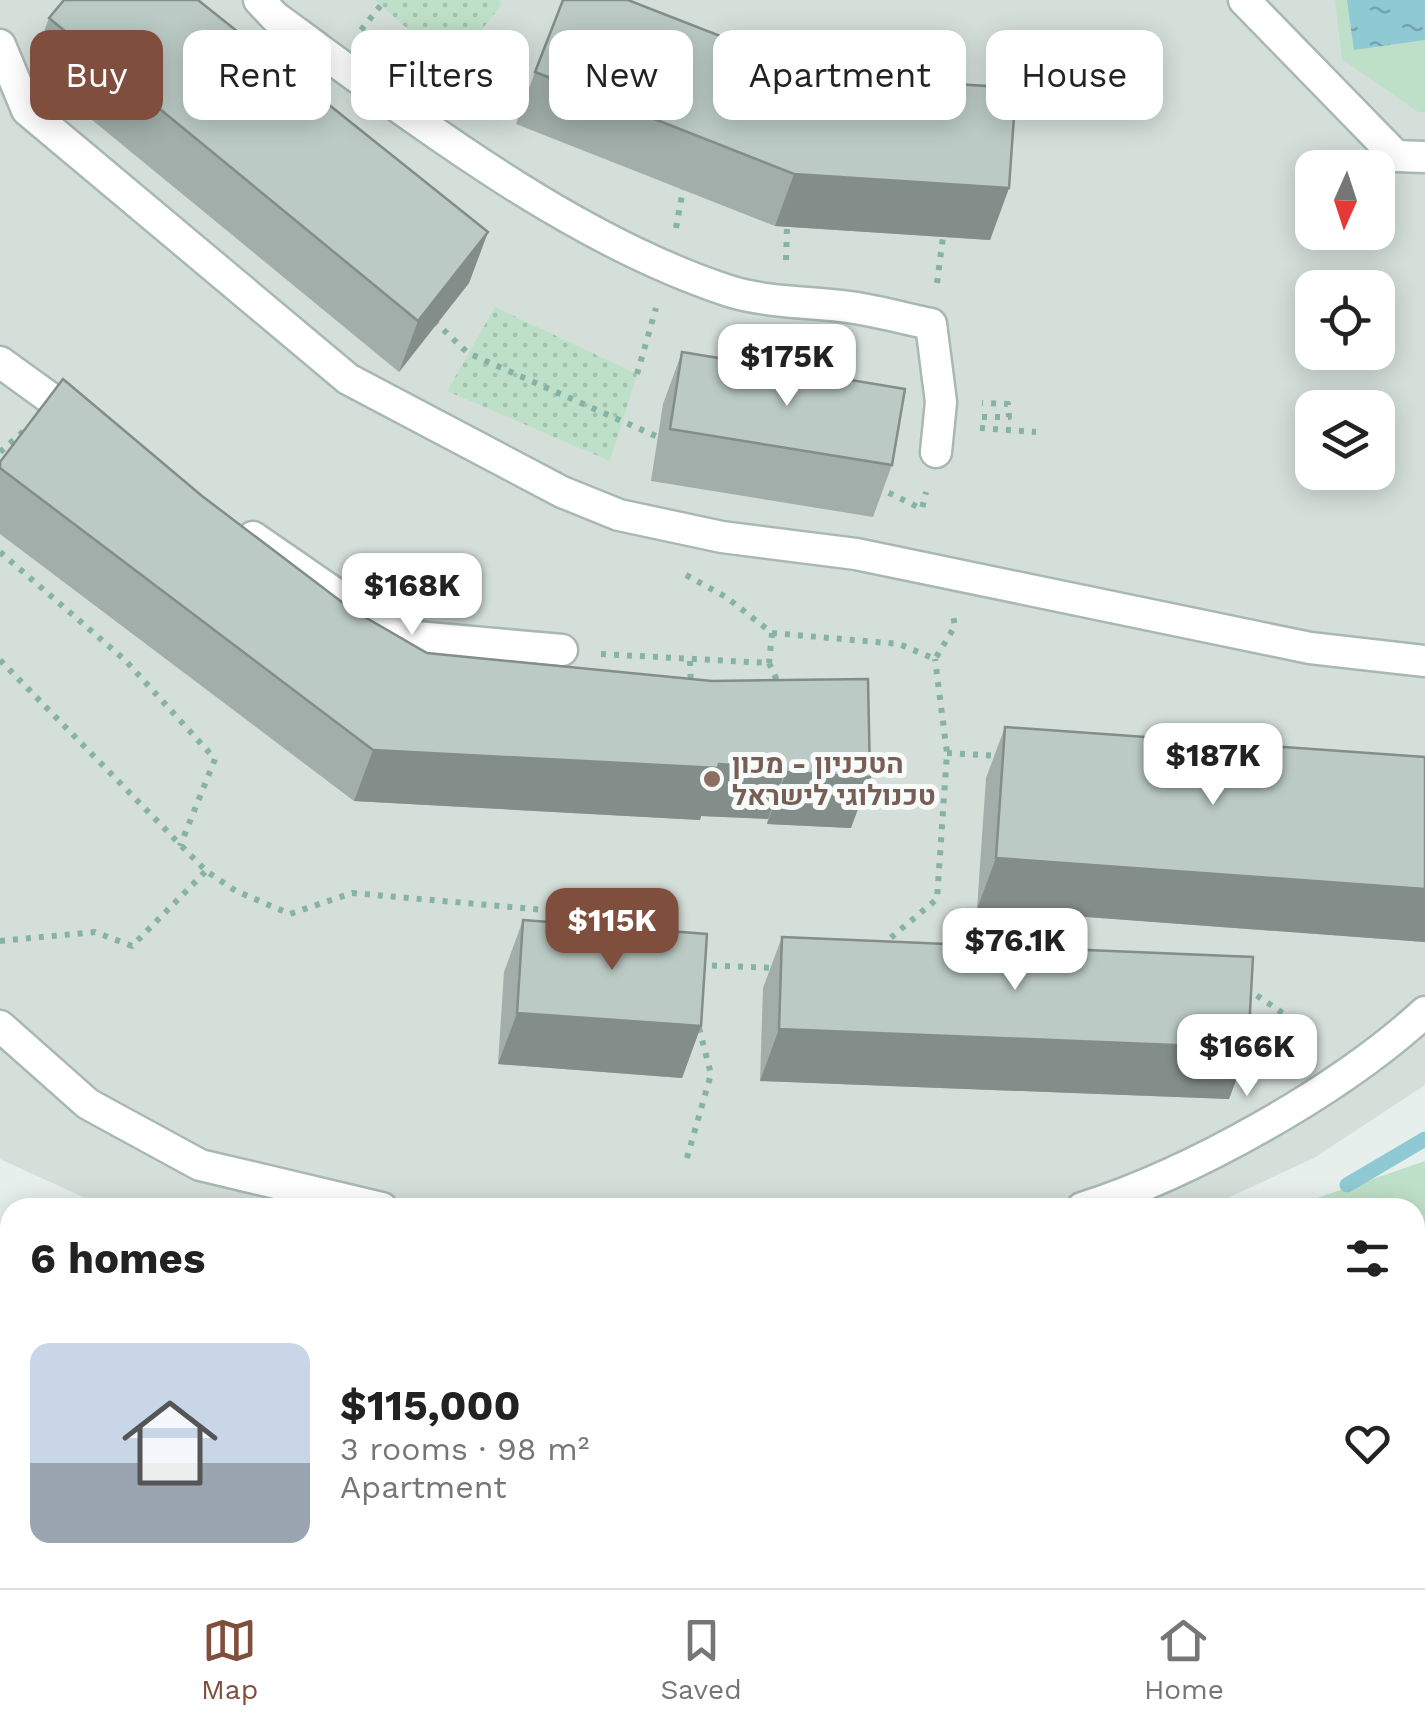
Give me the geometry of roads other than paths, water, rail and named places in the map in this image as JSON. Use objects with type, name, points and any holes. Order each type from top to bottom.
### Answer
[{"type":"street","points":[[259,0],[276,17],[414,117],[586,226],[731,292],[846,306],[930,324],[940,402],[936,452]]},
{"type":"street","points":[[1244,0],[1396,156],[1425,156]]},
{"type":"street","points":[[0,46],[26,110],[348,379],[562,492],[619,515],[722,537],[856,554],[1310,648],[1425,660]]},
{"type":"street","points":[[0,362],[52,404],[111,438]]},
{"type":"street","points":[[224,516],[353,606],[416,638],[562,650]]},
{"type":"street","points":[[1105,1198],[1200,1157],[1291,1110],[1425,1012]]},
{"type":"street","points":[[0,1026],[88,1104],[200,1165],[340,1198]]},
{"type":"water","points":[[1347,0],[1425,0],[1425,40],[1354,50]]},
{"type":"waterway","points":[[1347,1185],[1425,1139]]},
{"type":"place","name":"הטכניון - מכון טכנולוגי לישראל","points":[[712,779]]}]
